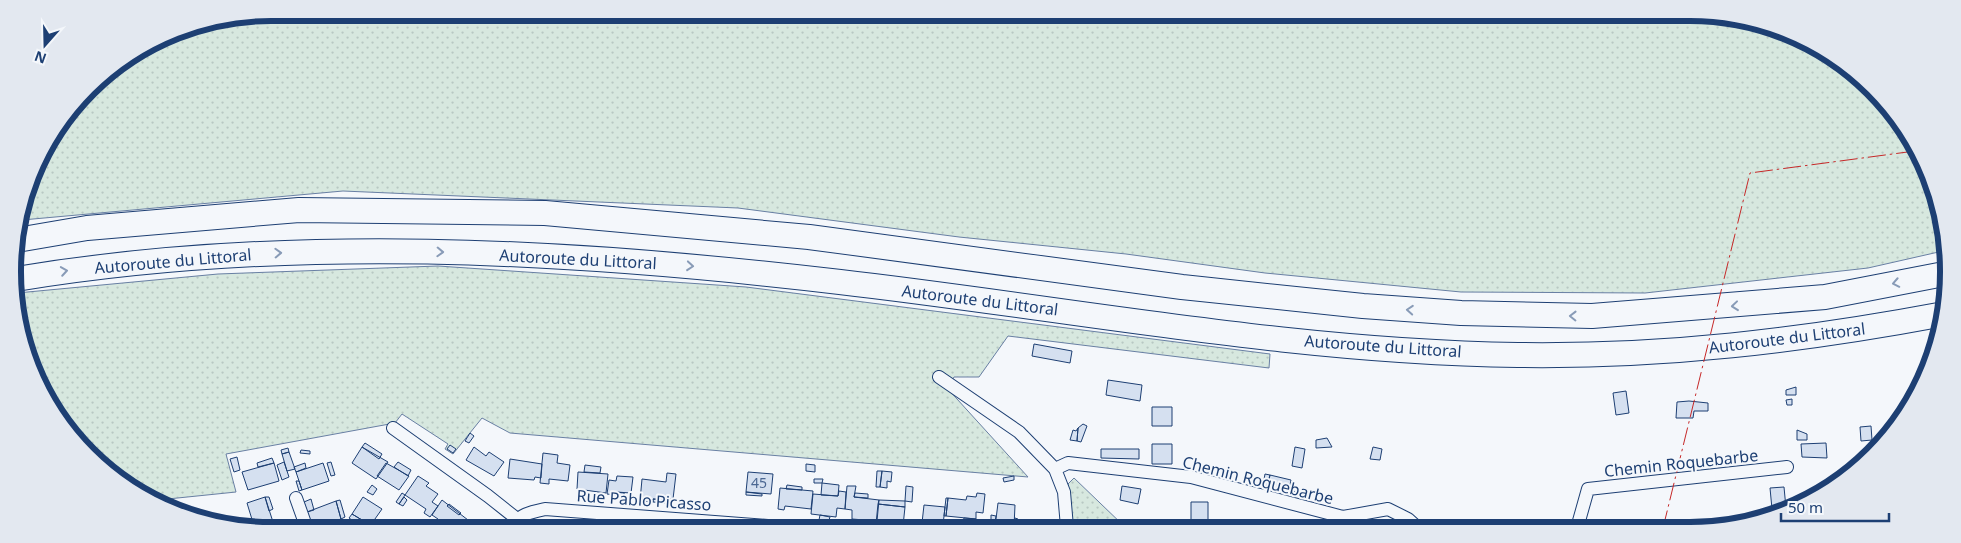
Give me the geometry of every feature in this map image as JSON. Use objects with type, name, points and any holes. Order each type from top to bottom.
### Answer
[{"type":"highway","points":[[23,239],[87,228],[299,210],[545,213],[809,237],[1182,287],[1363,306],[1461,313],[1582,316],[1708,308],[1825,297],[1940,275]]},
{"type":"highway","name":"Autoroute du Littoral","points":[[21,278],[72,270],[245,254],[384,250],[550,256],[695,266],[833,281],[1190,328],[1363,348],[1516,355],[1644,354],[1750,345],[1863,330],[1936,316]]},
{"type":"street","points":[[939,376],[1019,432],[1055,469],[1064,492],[1067,522]]},
{"type":"street","points":[[393,428],[488,496],[513,522]]},
{"type":"street","name":"Chemin Roquebarbe","points":[[1055,469],[1068,463],[1191,478],[1343,517],[1388,509],[1411,522]]},
{"type":"street","name":"Chemin Roquebarbe","points":[[1578,522],[1588,489],[1787,467]]},
{"type":"street","points":[[296,498],[305,522]]},
{"type":"street","name":"Rue Pablo Picasso","points":[[515,522],[527,512],[545,509],[660,522]]},
{"type":"shaded area","points":[[272,21],[1690,21],[1738,26],[1785,40],[1829,63],[1855,83],[1878,106],[1898,132],[1914,161],[1931,207],[1939,252],[1868,268],[1645,293],[1461,292],[1265,273],[1126,254],[959,237],[738,208],[343,191],[27,220],[40,176],[63,132],[83,106],[106,83],[132,63],[176,40],[207,30],[239,23]]},
{"type":"shaded area","points":[[438,266],[746,287],[1270,354],[1269,368],[1008,336],[979,377],[954,377],[947,388],[1028,477],[510,433],[482,418],[453,454],[445,449],[448,444],[402,414],[395,423],[226,454],[236,492],[167,499],[132,480],[106,460],[83,437],[63,411],[40,367],[26,320],[22,293],[218,274]]},
{"type":"shaded area","points":[[1074,478],[1120,522],[1072,522],[1068,484]]},
{"type":"building","points":[[1034,344],[1072,351],[1070,363],[1032,356]]},
{"type":"building","points":[[1108,380],[1142,385],[1140,401],[1106,395]]},
{"type":"building","points":[[1796,387],[1796,395],[1786,395],[1786,390]]},
{"type":"building","points":[[1626,391],[1629,413],[1616,415],[1613,393]]},
{"type":"building","points":[[1792,399],[1792,405],[1787,405],[1786,400]]},
{"type":"building","points":[[1677,402],[1708,403],[1708,411],[1694,411],[1693,418],[1676,418]]},
{"type":"building","points":[[1152,407],[1172,407],[1172,426],[1152,426]]},
{"type":"building","points":[[1083,424],[1087,426],[1081,442],[1077,441],[1078,428]]},
{"type":"building","points":[[1871,426],[1872,440],[1861,441],[1860,427]]},
{"type":"building","points":[[1078,428],[1077,441],[1070,440],[1073,430],[1076,431]]},
{"type":"building","points":[[1797,430],[1807,434],[1807,440],[1797,440]]},
{"type":"building","points":[[470,433],[474,436],[469,443],[465,441]]},
{"type":"building","points":[[1327,438],[1332,447],[1316,448],[1316,440]]},
{"type":"building","points":[[365,443],[382,454],[379,459],[362,447]]},
{"type":"building","points":[[1826,443],[1827,458],[1802,457],[1801,444]]},
{"type":"building","points":[[1152,444],[1172,444],[1172,464],[1152,464]]},
{"type":"building","points":[[450,445],[456,449],[453,453],[447,449]]},
{"type":"building","points":[[362,447],[388,462],[376,479],[352,463]]},
{"type":"building","points":[[474,447],[486,456],[489,452],[504,462],[494,476],[466,460]]},
{"type":"building","points":[[1295,447],[1305,449],[1302,468],[1292,466]]},
{"type":"building","points":[[1373,447],[1382,449],[1380,460],[1370,459]]},
{"type":"building","points":[[288,448],[289,452],[282,454],[281,450]]},
{"type":"building","points":[[1101,449],[1139,449],[1139,459],[1101,458]]},
{"type":"building","points":[[301,450],[310,451],[310,454],[300,453]]},
{"type":"building","points":[[289,452],[295,469],[287,471],[282,454]]},
{"type":"building","points":[[543,453],[558,455],[557,463],[570,465],[568,481],[549,479],[549,484],[540,483]]},
{"type":"building","points":[[237,457],[240,470],[234,472],[230,459]]},
{"type":"building","points":[[272,458],[274,463],[258,467],[257,463]]},
{"type":"building","points":[[510,459],[542,464],[541,478],[535,477],[534,480],[508,478]]},
{"type":"building","points":[[284,462],[289,477],[282,480],[277,465]]},
{"type":"building","points":[[331,462],[335,475],[331,476],[327,463]]},
{"type":"building","points":[[398,462],[411,470],[408,476],[394,467]]},
{"type":"building","points":[[274,463],[279,481],[248,490],[242,472]]},
{"type":"building","points":[[305,463],[306,468],[296,472],[294,467]]},
{"type":"building","points":[[323,463],[329,481],[302,490],[296,472]]},
{"type":"building","points":[[386,463],[409,476],[399,490],[377,476]]},
{"type":"building","points":[[806,464],[815,465],[815,472],[806,471]]},
{"type":"building","points":[[585,465],[601,467],[600,473],[584,472]]},
{"type":"building","points":[[877,471],[882,471],[880,487],[876,487]]},
{"type":"building","points":[[882,471],[892,472],[891,482],[887,481],[887,488],[880,487]]},
{"type":"building","points":[[578,472],[608,474],[606,493],[577,489]]},
{"type":"building","points":[[748,472],[773,474],[771,494],[746,492]]},
{"type":"building","points":[[667,473],[676,474],[673,499],[653,499],[653,502],[640,501],[642,479],[666,482]]},
{"type":"building","points":[[1265,474],[1270,475],[1267,486],[1263,485]]},
{"type":"building","points":[[1270,475],[1291,480],[1289,490],[1297,492],[1295,499],[1266,493]]},
{"type":"building","points":[[418,476],[429,483],[426,486],[438,494],[432,502],[438,506],[430,517],[424,513],[426,509],[405,495]]},
{"type":"building","points":[[617,476],[633,477],[631,493],[616,492],[616,495],[607,494],[609,480],[616,481]]},
{"type":"building","points":[[1014,476],[1014,480],[1004,482],[1003,478]]},
{"type":"building","points":[[814,479],[823,479],[822,483],[814,483]]},
{"type":"building","points":[[296,481],[299,481],[302,490],[299,491]]},
{"type":"building","points":[[822,483],[839,485],[838,496],[821,495]]},
{"type":"building","points":[[372,485],[377,489],[373,495],[367,492]]},
{"type":"building","points":[[787,485],[802,487],[802,490],[786,489]]},
{"type":"building","points":[[847,486],[856,486],[854,497],[879,500],[877,521],[852,519],[852,510],[845,509]]},
{"type":"building","points":[[906,486],[913,487],[912,502],[905,501]]},
{"type":"building","points":[[1122,486],[1141,489],[1138,504],[1120,500]]},
{"type":"building","points":[[1784,487],[1786,503],[1772,507],[1770,488]]},
{"type":"building","points":[[780,488],[813,491],[811,509],[785,506],[784,510],[778,509]]},
{"type":"building","points":[[839,491],[846,492],[845,509],[837,508],[836,517],[811,514],[813,494],[838,496]]},
{"type":"building","points":[[616,492],[624,493],[624,496],[616,495]]},
{"type":"building","points":[[746,492],[762,494],[762,496],[746,495]]},
{"type":"building","points":[[402,493],[405,495],[399,504],[396,502]]},
{"type":"building","points":[[855,493],[868,494],[868,498],[854,497]]},
{"type":"building","points":[[977,493],[985,494],[983,513],[976,512],[976,519],[946,516],[948,498],[966,500],[967,496],[976,497]]},
{"type":"building","points":[[265,497],[273,522],[252,521],[247,503]]},
{"type":"building","points":[[265,497],[269,497],[273,509],[269,511]]},
{"type":"building","points":[[363,497],[382,509],[373,522],[361,522],[362,520],[352,514]]},
{"type":"building","points":[[404,497],[407,500],[403,506],[399,504]]},
{"type":"building","points":[[946,498],[948,498],[946,516],[944,516]]},
{"type":"building","points":[[311,499],[314,510],[307,512],[304,502]]},
{"type":"building","points":[[653,499],[666,501],[666,503],[653,502]]},
{"type":"building","points":[[340,500],[345,517],[341,519],[336,501]]},
{"type":"building","points":[[442,500],[468,520],[467,522],[436,522],[438,519],[432,515]]},
{"type":"building","points":[[879,500],[905,501],[905,507],[878,504]]},
{"type":"building","points":[[336,501],[341,519],[332,522],[310,522],[307,512]]},
{"type":"building","points":[[1191,502],[1208,502],[1208,522],[1191,522]]},
{"type":"building","points":[[998,503],[1015,505],[1014,522],[996,522]]},
{"type":"building","points":[[449,504],[461,513],[459,515],[447,506]]},
{"type":"building","points":[[878,504],[905,507],[903,522],[876,522]]},
{"type":"building","points":[[924,505],[945,507],[943,522],[922,522]]},
{"type":"building","points":[[352,514],[362,520],[361,522],[355,522],[349,518]]},
{"type":"building","points":[[820,515],[830,517],[829,520],[819,520]]},
{"type":"building","points":[[991,515],[996,516],[995,522],[991,522]]},
{"type":"building","points":[[964,518],[976,519],[975,522],[963,521]]},
{"type":"power","points":[[1664,522],[1750,173],[1909,152]]}]
